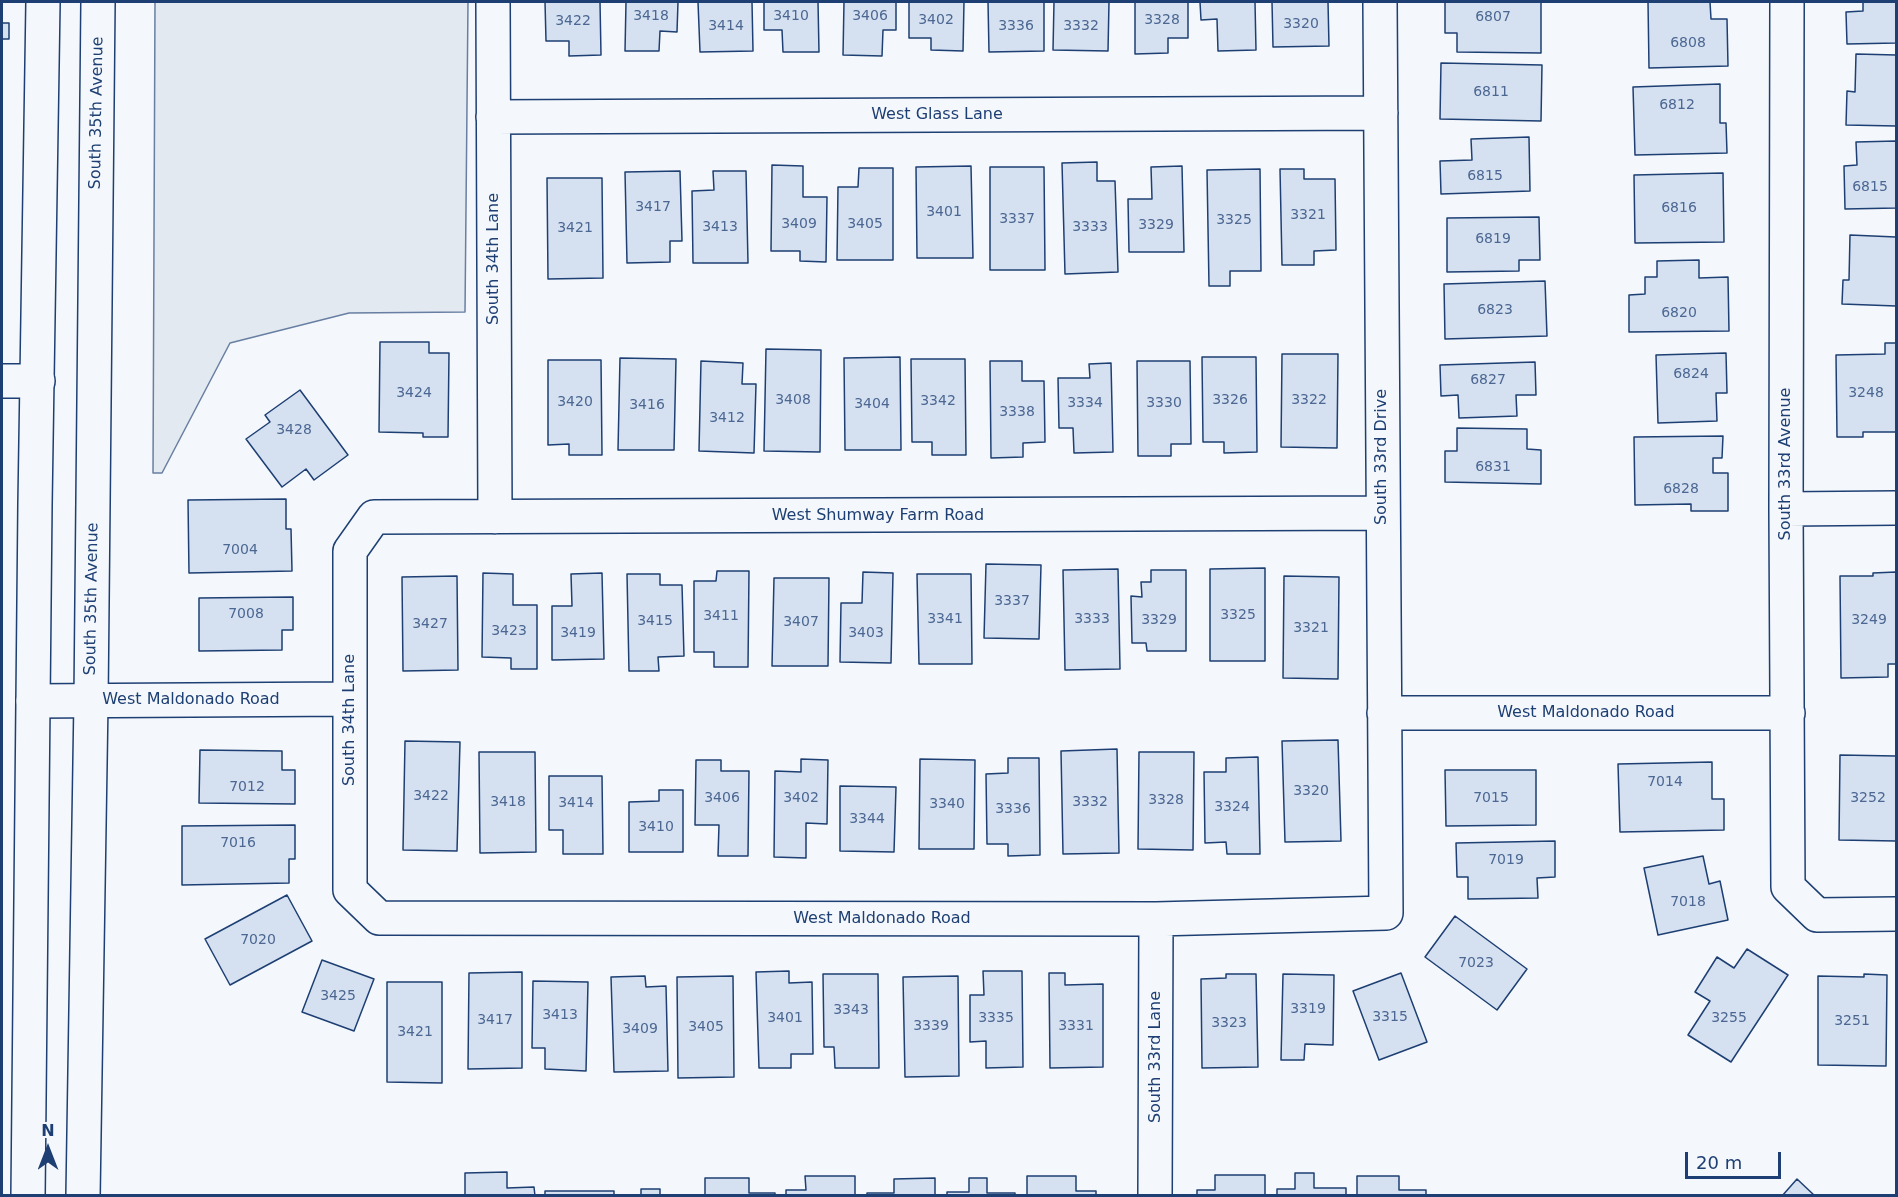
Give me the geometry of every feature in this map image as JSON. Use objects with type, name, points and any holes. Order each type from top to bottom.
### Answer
[{"type":"street","points":[[28,1196],[43,2]]},
{"type":"street","name":"South 35th Avenue","points":[[83,1196],[98,2]]},
{"type":"street","name":"South 34th Lane","points":[[493,2],[495,517]]},
{"type":"street","name":"South 33rd Drive","points":[[1380,2],[1386,913]]},
{"type":"street","name":"South 33rd Avenue","points":[[1787,2],[1788,887],[1817,915],[1896,914]]},
{"type":"street","name":"West Glass Lane","points":[[494,117],[1381,112]]},
{"type":"street","points":[[2,381],[38,381]]},
{"type":"street","points":[[1786,509],[1896,508]]},
{"type":"street","name":"West Shumway Farm Road","points":[[374,517],[1382,513]]},
{"type":"street","name":"South 34th Lane","points":[[374,517],[350,550],[350,890],[379,918]]},
{"type":"street","name":"West Maldonado Road","points":[[33,701],[350,699]]},
{"type":"street","name":"West Maldonado Road","points":[[1384,713],[1788,713]]},
{"type":"street","name":"West Maldonado Road","points":[[379,918],[1156,919],[1386,913]]},
{"type":"street","name":"South 33rd Lane","points":[[1155,1196],[1156,919]]},
{"type":"shaded area","points":[[155,2],[468,2],[465,312],[349,313],[230,343],[162,473],[153,473]]},
{"type":"building","points":[[545,2],[600,2],[601,55],[569,56],[569,41],[546,41]]},
{"type":"building","points":[[626,2],[678,2],[677,32],[660,31],[659,51],[625,51]]},
{"type":"building","points":[[698,2],[752,2],[753,51],[700,52]]},
{"type":"building","points":[[764,2],[818,2],[819,52],[783,52],[782,30],[764,30]]},
{"type":"building","points":[[844,2],[896,2],[896,30],[883,30],[882,56],[843,55]]},
{"type":"building","points":[[909,2],[964,2],[963,51],[931,50],[931,38],[909,38]]},
{"type":"building","points":[[988,2],[1044,2],[1044,51],[989,52]]},
{"type":"building","points":[[1054,2],[1109,2],[1108,51],[1053,50]]},
{"type":"building","points":[[1135,2],[1188,2],[1188,38],[1168,38],[1168,53],[1135,54]]},
{"type":"building","points":[[1200,2],[1255,2],[1256,50],[1218,51],[1217,19],[1201,20]]},
{"type":"building","points":[[1272,2],[1328,2],[1329,46],[1273,47]]},
{"type":"building","points":[[1445,2],[1541,2],[1541,53],[1457,52],[1457,33],[1445,33]]},
{"type":"building","points":[[1648,2],[1710,2],[1711,19],[1727,19],[1728,66],[1649,68]]},
{"type":"building","points":[[1863,2],[1896,2],[1896,43],[1847,44],[1846,12],[1863,11]]},
{"type":"building","points":[[2,23],[9,23],[9,39],[2,39]]},
{"type":"building","points":[[1856,54],[1896,55],[1896,126],[1846,125],[1847,91],[1855,92]]},
{"type":"building","points":[[1441,63],[1542,65],[1541,121],[1440,119]]},
{"type":"building","points":[[1720,84],[1720,123],[1726,123],[1727,153],[1635,155],[1633,87]]},
{"type":"building","points":[[1529,137],[1530,191],[1441,194],[1440,161],[1472,160],[1471,139]]},
{"type":"building","points":[[1896,141],[1896,208],[1845,209],[1844,166],[1857,165],[1856,142]]},
{"type":"building","points":[[1097,162],[1097,181],[1115,181],[1118,272],[1065,274],[1062,163]]},
{"type":"building","points":[[772,165],[803,166],[803,197],[827,197],[826,262],[800,261],[800,251],[771,251]]},
{"type":"building","points":[[971,166],[973,258],[917,258],[916,167]]},
{"type":"building","points":[[1182,166],[1184,252],[1129,252],[1128,199],[1152,199],[1151,167]]},
{"type":"building","points":[[990,167],[1044,167],[1045,270],[990,270]]},
{"type":"building","points":[[859,168],[893,168],[893,260],[837,260],[838,187],[858,187]]},
{"type":"building","points":[[1260,169],[1261,271],[1230,271],[1230,286],[1209,286],[1207,170]]},
{"type":"building","points":[[1280,169],[1304,169],[1304,179],[1335,179],[1336,250],[1314,251],[1314,265],[1282,265]]},
{"type":"building","points":[[680,171],[682,241],[670,241],[670,262],[627,263],[625,172]]},
{"type":"building","points":[[713,171],[746,171],[748,263],[693,263],[692,191],[714,190]]},
{"type":"building","points":[[1723,173],[1724,242],[1635,243],[1634,175]]},
{"type":"building","points":[[547,178],[602,178],[603,278],[548,279]]},
{"type":"building","points":[[1539,217],[1540,260],[1519,260],[1519,271],[1447,272],[1447,218]]},
{"type":"building","points":[[1850,235],[1896,237],[1896,306],[1842,304],[1843,280],[1849,280]]},
{"type":"building","points":[[1699,260],[1699,278],[1728,277],[1729,331],[1629,332],[1629,295],[1645,294],[1645,277],[1657,277],[1657,261]]},
{"type":"building","points":[[1545,281],[1547,336],[1445,339],[1444,284]]},
{"type":"building","points":[[380,342],[429,342],[429,353],[449,353],[448,437],[423,437],[423,433],[379,432]]},
{"type":"building","points":[[1885,343],[1896,343],[1896,432],[1863,432],[1863,437],[1837,437],[1836,355],[1885,354]]},
{"type":"building","points":[[766,349],[821,350],[820,452],[764,451]]},
{"type":"building","points":[[1726,353],[1727,393],[1716,393],[1717,421],[1658,423],[1656,355]]},
{"type":"building","points":[[1282,354],[1338,354],[1337,448],[1281,447]]},
{"type":"building","points":[[900,357],[901,450],[845,450],[844,358]]},
{"type":"building","points":[[1202,357],[1256,357],[1257,452],[1224,453],[1224,442],[1203,442]]},
{"type":"building","points":[[620,358],[676,359],[674,450],[618,450]]},
{"type":"building","points":[[911,359],[965,359],[966,455],[932,455],[932,442],[912,442]]},
{"type":"building","points":[[548,360],[601,360],[602,455],[569,455],[569,444],[548,445]]},
{"type":"building","points":[[701,361],[743,363],[742,384],[756,384],[754,453],[699,451]]},
{"type":"building","points":[[990,361],[1022,361],[1022,381],[1044,381],[1045,442],[1023,443],[1023,457],[991,458]]},
{"type":"building","points":[[1137,361],[1190,361],[1191,444],[1171,444],[1171,456],[1138,456]]},
{"type":"building","points":[[1535,362],[1536,395],[1516,395],[1517,416],[1459,418],[1458,395],[1441,396],[1440,365]]},
{"type":"building","points":[[1111,363],[1113,452],[1074,453],[1073,428],[1059,428],[1058,378],[1090,378],[1089,364]]},
{"type":"building","points":[[300,390],[348,455],[314,480],[306,469],[282,487],[246,439],[270,422],[265,415]]},
{"type":"building","points":[[1457,428],[1527,429],[1527,449],[1541,450],[1541,484],[1445,482],[1445,451],[1457,451]]},
{"type":"building","points":[[1723,436],[1722,458],[1713,458],[1713,473],[1728,473],[1728,511],[1691,511],[1691,504],[1635,505],[1634,437]]},
{"type":"building","points":[[286,499],[286,529],[291,529],[292,571],[189,573],[188,500]]},
{"type":"building","points":[[986,564],[1041,565],[1039,639],[984,638]]},
{"type":"building","points":[[1265,568],[1265,661],[1210,661],[1210,569]]},
{"type":"building","points":[[1118,569],[1120,669],[1065,670],[1063,570]]},
{"type":"building","points":[[1151,570],[1186,570],[1186,651],[1147,651],[1146,643],[1132,643],[1131,596],[1142,597],[1141,582],[1151,582]]},
{"type":"building","points":[[717,571],[749,571],[748,667],[714,667],[714,652],[694,652],[694,581],[716,581]]},
{"type":"building","points":[[863,572],[893,573],[891,663],[840,662],[841,603],[862,603]]},
{"type":"building","points":[[1896,572],[1896,664],[1888,664],[1888,677],[1841,678],[1840,576],[1873,576],[1873,573]]},
{"type":"building","points":[[483,573],[513,574],[513,605],[537,605],[537,669],[511,669],[511,658],[482,657]]},
{"type":"building","points":[[602,573],[604,659],[552,660],[552,606],[572,606],[571,574]]},
{"type":"building","points":[[627,574],[660,574],[660,585],[682,585],[684,656],[658,657],[659,671],[629,671]]},
{"type":"building","points":[[917,574],[971,574],[972,664],[919,664]]},
{"type":"building","points":[[457,576],[458,670],[403,671],[402,577]]},
{"type":"building","points":[[1284,576],[1339,577],[1338,679],[1283,678]]},
{"type":"building","points":[[774,578],[829,578],[828,666],[772,666]]},
{"type":"building","points":[[293,597],[293,630],[282,630],[282,650],[199,651],[199,598]]},
{"type":"building","points":[[1338,740],[1341,841],[1285,842],[1282,741]]},
{"type":"building","points":[[405,741],[460,742],[457,851],[403,850]]},
{"type":"building","points":[[1117,749],[1119,853],[1063,854],[1061,751]]},
{"type":"building","points":[[200,750],[282,751],[282,770],[295,770],[295,804],[199,803]]},
{"type":"building","points":[[479,752],[535,752],[536,852],[480,853]]},
{"type":"building","points":[[1139,752],[1194,752],[1193,850],[1138,849]]},
{"type":"building","points":[[1840,755],[1896,756],[1896,841],[1839,840]]},
{"type":"building","points":[[1258,757],[1260,854],[1227,854],[1226,842],[1205,843],[1204,772],[1226,772],[1226,758]]},
{"type":"building","points":[[1008,758],[1039,758],[1040,855],[1008,856],[1008,844],[987,844],[986,774],[1008,773]]},
{"type":"building","points":[[801,759],[828,760],[827,824],[806,823],[806,858],[774,857],[775,771],[801,772]]},
{"type":"building","points":[[920,759],[975,760],[974,849],[919,849]]},
{"type":"building","points":[[696,760],[721,760],[721,771],[749,771],[748,856],[718,856],[719,825],[695,825]]},
{"type":"building","points":[[1712,762],[1712,799],[1724,799],[1724,830],[1620,832],[1618,764]]},
{"type":"building","points":[[1445,770],[1536,770],[1536,825],[1446,826]]},
{"type":"building","points":[[549,776],[602,776],[603,854],[563,854],[563,830],[549,830]]},
{"type":"building","points":[[840,786],[896,787],[894,852],[840,851]]},
{"type":"building","points":[[659,790],[683,790],[683,852],[629,852],[629,802],[659,801]]},
{"type":"building","points":[[295,825],[295,859],[289,859],[289,883],[182,885],[182,826]]},
{"type":"building","points":[[1555,841],[1555,877],[1537,878],[1538,898],[1468,899],[1468,877],[1457,877],[1456,843]]},
{"type":"building","points":[[1703,856],[1709,884],[1720,881],[1728,920],[1658,935],[1644,868]]},
{"type":"building","points":[[287,895],[312,941],[230,985],[205,939]]},
{"type":"building","points":[[1455,916],[1527,969],[1497,1010],[1425,957]]},
{"type":"building","points":[[1747,949],[1788,975],[1731,1062],[1688,1035],[1710,1001],[1695,992],[1717,957],[1734,968]]},
{"type":"building","points":[[322,960],[374,979],[354,1031],[302,1012]]},
{"type":"building","points":[[789,971],[789,983],[812,982],[813,1054],[791,1054],[791,1068],[759,1068],[756,972]]},
{"type":"building","points":[[983,971],[1022,971],[1023,1067],[986,1068],[986,1041],[970,1042],[970,995],[984,995]]},
{"type":"building","points":[[522,972],[522,1068],[468,1069],[469,973]]},
{"type":"building","points":[[1049,973],[1065,973],[1065,985],[1103,984],[1103,1067],[1050,1068]]},
{"type":"building","points":[[1401,973],[1427,1042],[1379,1060],[1353,991]]},
{"type":"building","points":[[823,974],[878,974],[879,1068],[835,1068],[834,1047],[824,1047]]},
{"type":"building","points":[[1226,974],[1256,974],[1258,1067],[1202,1068],[1201,979],[1226,978]]},
{"type":"building","points":[[1283,974],[1334,975],[1333,1045],[1305,1044],[1304,1060],[1281,1060]]},
{"type":"building","points":[[1864,974],[1887,975],[1886,1066],[1818,1065],[1818,976],[1864,977]]},
{"type":"building","points":[[645,976],[646,987],[666,986],[668,1071],[614,1072],[611,977]]},
{"type":"building","points":[[733,976],[734,1077],[678,1078],[677,977]]},
{"type":"building","points":[[958,976],[959,1076],[905,1077],[903,977]]},
{"type":"building","points":[[533,981],[588,982],[586,1071],[545,1069],[545,1048],[532,1048]]},
{"type":"building","points":[[387,982],[442,982],[442,1083],[387,1082]]},
{"type":"building","points":[[507,1172],[507,1188],[534,1187],[535,1196],[465,1196],[465,1173]]},
{"type":"building","points":[[1295,1173],[1314,1173],[1314,1188],[1346,1188],[1346,1196],[1277,1196],[1277,1189],[1295,1189]]},
{"type":"building","points":[[1215,1175],[1265,1175],[1265,1196],[1197,1196],[1197,1190],[1215,1190]]},
{"type":"building","points":[[805,1176],[855,1176],[855,1196],[786,1196],[786,1190],[806,1190]]},
{"type":"building","points":[[1027,1176],[1076,1176],[1076,1191],[1096,1191],[1096,1196],[1027,1196]]},
{"type":"building","points":[[1357,1176],[1399,1176],[1399,1190],[1426,1190],[1426,1196],[1357,1196]]},
{"type":"building","points":[[705,1178],[749,1178],[749,1193],[775,1193],[775,1196],[705,1196]]},
{"type":"building","points":[[935,1178],[935,1196],[867,1196],[867,1193],[894,1193],[894,1179]]},
{"type":"building","points":[[969,1178],[987,1178],[987,1193],[1015,1193],[1015,1196],[947,1196],[947,1192],[969,1192]]},
{"type":"building","points":[[1797,1179],[1815,1196],[1782,1196]]},
{"type":"building","points":[[641,1189],[660,1189],[660,1196],[641,1196]]},
{"type":"building","points":[[545,1191],[614,1191],[614,1196],[545,1196]]}]
